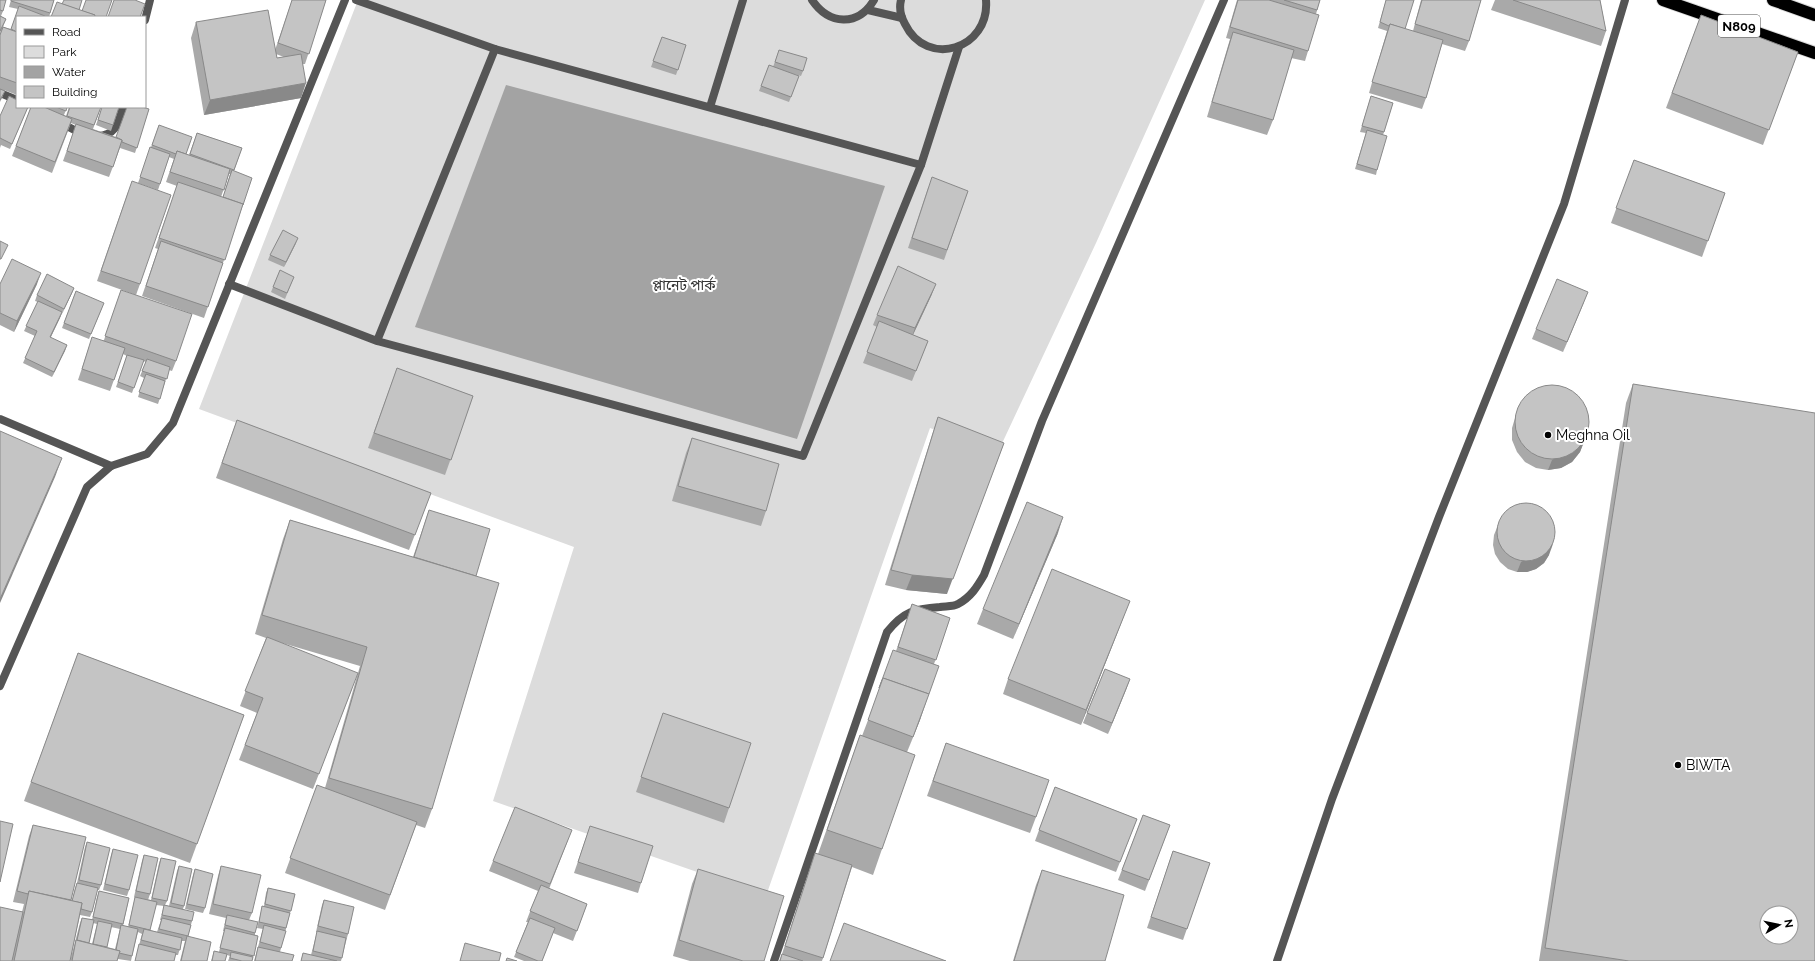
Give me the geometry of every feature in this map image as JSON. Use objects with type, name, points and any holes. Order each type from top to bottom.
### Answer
[{"type":"highway","name":"N809","points":[[1662,0],[1815,53]]},
{"type":"highway","name":"N809","points":[[1773,0],[1815,15]]},
{"type":"street","points":[[146,16],[150,0]]},
{"type":"street","points":[[0,686],[87,487],[110,466],[147,454],[173,423],[345,0]]},
{"type":"street","points":[[356,0],[495,48],[921,165]]},
{"type":"street","points":[[710,108],[742,0]]},
{"type":"street","points":[[812,0],[818,9],[826,15],[837,19],[853,18],[868,10],[874,0]]},
{"type":"street","points":[[901,0],[902,18],[908,31],[918,41],[931,48],[945,50],[959,47],[972,40],[981,28],[986,15],[986,0]]},
{"type":"street","points":[[774,961],[887,632],[898,619],[909,612],[926,608],[957,605],[974,592],[984,574],[1042,421],[1224,0]]},
{"type":"street","points":[[1277,961],[1332,799],[1439,517],[1564,204],[1625,0]]},
{"type":"street","points":[[868,10],[902,18]]},
{"type":"street","points":[[229,284],[377,341],[803,456],[921,165],[959,47]]},
{"type":"street","points":[[377,341],[495,48]]},
{"type":"street","points":[[0,93],[16,100]]},
{"type":"street","points":[[51,118],[86,136],[100,136],[109,134],[115,129],[123,108]]},
{"type":"street","points":[[0,419],[110,466]]},
{"type":"green space","name":"প্লানেট পার্ক","points":[[358,0],[1205,0],[1096,243],[998,452],[930,428],[766,896],[493,801],[574,547],[199,409]]},
{"type":"water","points":[[506,85],[885,186],[797,439],[415,327]]},
{"type":"building","points":[[0,0],[6,0],[3,11],[0,10]]},
{"type":"building","points":[[11,0],[54,0],[50,13]]},
{"type":"building","points":[[64,0],[82,0],[79,10],[62,4]]},
{"type":"building","points":[[86,0],[112,0],[106,16],[94,16],[82,11]]},
{"type":"building","points":[[114,0],[135,0],[145,4],[140,16],[108,16]]},
{"type":"building","points":[[292,0],[326,0],[309,54],[278,43]]},
{"type":"building","points":[[1238,0],[1269,0],[1319,15],[1308,51],[1230,27]]},
{"type":"building","points":[[1284,0],[1320,0],[1317,10]]},
{"type":"building","points":[[1386,0],[1414,0],[1405,29],[1390,24],[1389,26],[1380,22]]},
{"type":"building","points":[[1422,0],[1481,0],[1469,41],[1415,24]]},
{"type":"building","points":[[1513,0],[1600,0],[1606,31]]},
{"type":"building","points":[[57,2],[95,15],[94,16],[51,16]]},
{"type":"building","points":[[19,6],[45,16],[16,16],[16,32],[11,29]]},
{"type":"building","points":[[268,10],[277,58],[301,54],[306,83],[210,100],[196,22]]},
{"type":"building","points":[[1701,15],[1798,52],[1769,130],[1672,93]]},
{"type":"building","points":[[0,16],[6,19],[0,31]]},
{"type":"building","points":[[1390,24],[1443,40],[1426,98],[1372,82]]},
{"type":"building","points":[[3,27],[16,32],[16,83],[0,77],[0,35]]},
{"type":"building","points":[[1233,32],[1294,50],[1273,120],[1212,102]]},
{"type":"building","points":[[662,37],[686,45],[678,70],[653,61]]},
{"type":"building","points":[[779,50],[807,58],[803,71],[775,62]]},
{"type":"building","points":[[769,65],[799,76],[791,97],[761,86]]},
{"type":"building","points":[[0,89],[5,91],[0,100]]},
{"type":"building","points":[[9,96],[16,100],[16,108],[28,108],[12,144],[0,138],[0,116]]},
{"type":"building","points":[[1371,96],[1393,103],[1384,132],[1362,126]]},
{"type":"building","points":[[31,108],[46,108],[72,119],[55,162],[16,146]]},
{"type":"building","points":[[58,108],[67,108],[66,111]]},
{"type":"building","points":[[70,108],[101,108],[94,125],[67,116]]},
{"type":"building","points":[[102,108],[119,108],[113,125],[98,120]]},
{"type":"building","points":[[127,108],[149,109],[137,148],[122,142],[122,140],[116,137]]},
{"type":"building","points":[[76,124],[122,140],[113,167],[67,151]]},
{"type":"building","points":[[159,125],[192,137],[186,154],[177,151],[176,154],[152,145]]},
{"type":"building","points":[[1367,130],[1387,136],[1377,170],[1357,164]]},
{"type":"building","points":[[197,133],[242,148],[234,170],[190,154]]},
{"type":"building","points":[[150,147],[170,154],[160,184],[140,177]]},
{"type":"building","points":[[177,151],[230,169],[224,190],[170,172]]},
{"type":"building","points":[[1634,160],[1725,193],[1708,241],[1616,208]]},
{"type":"building","points":[[232,170],[252,178],[243,205],[223,197]]},
{"type":"building","points":[[932,177],[968,191],[947,250],[912,238]]},
{"type":"building","points":[[132,181],[171,195],[140,284],[101,271]]},
{"type":"building","points":[[178,182],[243,204],[225,260],[159,238]]},
{"type":"building","points":[[283,230],[298,238],[286,262],[270,255]]},
{"type":"building","points":[[0,241],[8,245],[1,259],[0,259]]},
{"type":"building","points":[[161,241],[223,263],[208,307],[146,286]]},
{"type":"building","points":[[12,259],[41,273],[17,321],[0,313],[0,284]]},
{"type":"building","points":[[898,266],[936,284],[915,328],[877,315]]},
{"type":"building","points":[[280,270],[294,277],[287,293],[273,287]]},
{"type":"building","points":[[47,274],[74,288],[64,309],[37,295]]},
{"type":"building","points":[[1557,279],[1588,292],[1567,342],[1536,329]]},
{"type":"building","points":[[121,290],[192,314],[176,361],[105,336]]},
{"type":"building","points":[[76,291],[104,303],[91,334],[64,323]]},
{"type":"building","points":[[38,301],[62,312],[50,337],[67,345],[54,372],[25,358],[37,331],[26,326]]},
{"type":"building","points":[[879,321],[928,341],[916,371],[867,352]]},
{"type":"building","points":[[92,337],[125,348],[114,380],[82,369]]},
{"type":"building","points":[[127,355],[144,360],[134,388],[118,382]]},
{"type":"building","points":[[147,359],[170,367],[167,379],[142,371]]},
{"type":"building","points":[[397,368],[473,396],[451,460],[374,433]]},
{"type":"building","points":[[146,374],[165,381],[160,399],[139,392]]},
{"type":"building","points":[[1633,384],[1815,413],[1815,961],[1629,961],[1545,948]]},
{"type":"building","name":"Meghna Oil","points":[[1552,385],[1566,388],[1578,396],[1586,408],[1589,422],[1586,436],[1578,448],[1566,456],[1552,459],[1538,456],[1526,448],[1518,436],[1515,422],[1518,408],[1526,396],[1538,388]]},
{"type":"building","points":[[938,417],[1004,443],[953,579],[912,575],[891,570]]},
{"type":"building","points":[[237,420],[431,493],[415,535],[222,463]]},
{"type":"building","points":[[0,431],[62,458],[0,599]]},
{"type":"building","points":[[692,438],[779,464],[766,511],[678,486]]},
{"type":"building","points":[[1027,502],[1063,517],[1019,624],[983,609]]},
{"type":"building","points":[[1520,503],[1532,503],[1547,511],[1555,526],[1555,538],[1547,553],[1532,561],[1520,561],[1505,553],[1497,538],[1497,526],[1505,511]]},
{"type":"building","points":[[429,510],[490,529],[476,576],[414,557]]},
{"type":"building","points":[[290,520],[499,583],[432,809],[329,778],[367,647],[262,615]]},
{"type":"building","points":[[1052,569],[1130,601],[1086,710],[1008,679]]},
{"type":"building","points":[[912,604],[950,618],[936,660],[898,647]]},
{"type":"building","points":[[267,637],[358,673],[319,774],[245,745],[263,698],[245,691]]},
{"type":"building","points":[[893,650],[939,666],[929,694],[883,678],[879,688]]},
{"type":"building","points":[[78,653],[244,715],[197,844],[31,782]]},
{"type":"building","points":[[1105,669],[1130,679],[1112,723],[1087,713]]},
{"type":"building","points":[[883,678],[929,694],[913,737],[868,720]]},
{"type":"building","points":[[663,713],[751,743],[729,808],[641,777]]},
{"type":"building","points":[[860,735],[915,755],[882,849],[827,830]]},
{"type":"building","points":[[946,743],[1049,780],[1036,817],[933,781]]},
{"type":"building","points":[[317,785],[417,822],[390,895],[290,858]]},
{"type":"building","points":[[1055,787],[1137,819],[1120,862],[1039,830]]},
{"type":"building","points":[[515,807],[572,830],[550,884],[493,861]]},
{"type":"building","points":[[1143,815],[1170,825],[1149,880],[1122,870]]},
{"type":"building","points":[[0,821],[13,824],[0,882]]},
{"type":"building","points":[[33,825],[86,837],[71,900],[29,891],[28,894],[17,891]]},
{"type":"building","points":[[590,826],[653,846],[641,883],[578,862]]},
{"type":"building","points":[[87,842],[110,848],[101,885],[79,880]]},
{"type":"building","points":[[113,849],[138,855],[129,890],[105,884]]},
{"type":"building","points":[[1173,851],[1210,863],[1187,929],[1151,917]]},
{"type":"building","points":[[815,853],[852,865],[823,958],[785,946]]},
{"type":"building","points":[[144,855],[158,858],[150,894],[136,891]]},
{"type":"building","points":[[161,858],[176,861],[167,901],[152,898]]},
{"type":"building","points":[[179,866],[192,869],[184,906],[171,903]]},
{"type":"building","points":[[221,866],[261,875],[252,913],[213,904]]},
{"type":"building","points":[[195,869],[213,874],[205,908],[187,904]]},
{"type":"building","points":[[698,869],[784,896],[764,961],[743,961],[679,940]]},
{"type":"building","points":[[1042,870],[1124,895],[1105,961],[1014,961]]},
{"type":"building","points":[[77,883],[98,888],[92,912],[81,909],[82,903],[72,901]]},
{"type":"building","points":[[541,885],[587,904],[577,931],[530,911]]},
{"type":"building","points":[[268,888],[295,894],[291,911],[265,904]]},
{"type":"building","points":[[29,891],[82,903],[70,961],[14,961]]},
{"type":"building","points":[[99,891],[129,898],[123,924],[93,917]]},
{"type":"building","points":[[135,897],[157,902],[150,930],[129,925]]},
{"type":"building","points":[[324,900],[354,907],[348,934],[318,926]]},
{"type":"building","points":[[164,905],[194,912],[192,921],[162,915]]},
{"type":"building","points":[[262,906],[290,913],[286,928],[259,922]]},
{"type":"building","points":[[0,907],[23,912],[12,961],[0,961]]},
{"type":"building","points":[[227,915],[258,922],[255,933],[225,925]]},
{"type":"building","points":[[82,918],[94,920],[89,943],[77,940]]},
{"type":"building","points":[[162,918],[191,925],[188,936],[159,929]]},
{"type":"building","points":[[530,918],[555,928],[542,961],[538,961],[516,952]]},
{"type":"building","points":[[98,921],[112,924],[107,947],[93,944]]},
{"type":"building","points":[[844,923],[946,961],[830,961]]},
{"type":"building","points":[[121,925],[138,929],[132,956],[119,953],[120,951],[116,950]]},
{"type":"building","points":[[264,925],[286,931],[281,948],[260,942]]},
{"type":"building","points":[[225,928],[258,936],[254,956],[220,948]]},
{"type":"building","points":[[144,929],[182,938],[180,950],[141,940]]},
{"type":"building","points":[[317,931],[346,938],[342,958],[313,951]]},
{"type":"building","points":[[187,936],[211,942],[207,961],[181,961]]},
{"type":"building","points":[[76,940],[120,951],[117,961],[72,961]]},
{"type":"building","points":[[465,943],[501,953],[499,961],[460,961]]},
{"type":"building","points":[[139,944],[176,953],[174,961],[135,961]]},
{"type":"building","points":[[258,947],[294,955],[292,961],[255,961]]},
{"type":"building","points":[[214,951],[227,954],[225,961],[212,961]]},
{"type":"building","points":[[231,952],[253,957],[252,961],[242,961],[230,958]]},
{"type":"building","points":[[303,953],[337,961],[301,961]]},
{"type":"building","points":[[782,954],[803,961],[780,961]]},
{"type":"building","points":[[507,958],[517,961],[506,961]]},
{"type":"place","name":"Meghna Oil","points":[[1548,435]]},
{"type":"place","name":"BIWTA","points":[[1678,765]]}]
